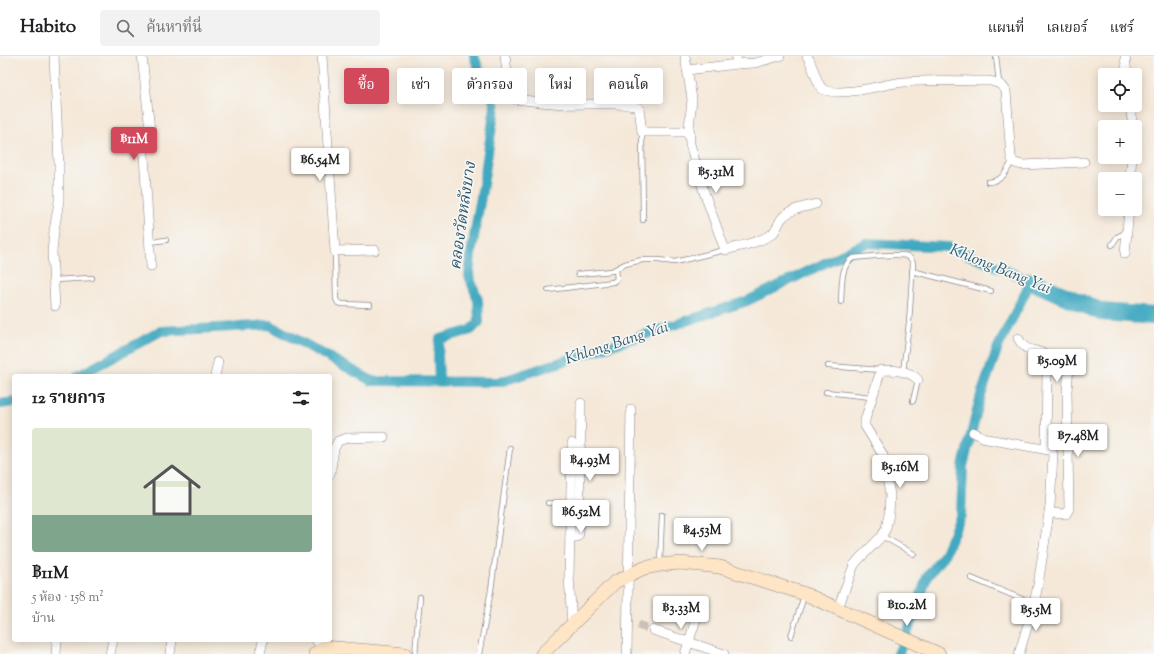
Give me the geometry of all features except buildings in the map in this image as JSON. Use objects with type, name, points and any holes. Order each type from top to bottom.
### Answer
[{"type":"street","points":[[54,56],[59,193],[52,252],[55,306]]},
{"type":"street","points":[[142,56],[150,130],[144,148],[144,155],[152,266]]},
{"type":"street","points":[[322,56],[335,251],[375,250]]},
{"type":"street","points":[[505,56],[510,95],[515,99],[565,104],[615,104],[635,106],[639,108],[642,132],[690,132]]},
{"type":"street","points":[[685,56],[692,99],[690,144],[694,160],[725,250],[767,237],[774,232],[781,219],[786,214],[801,207],[816,204]]},
{"type":"street","points":[[687,70],[736,60],[755,63],[780,56]]},
{"type":"street","points":[[807,56],[822,89],[834,92],[845,92],[903,82],[990,81],[999,83],[1006,91],[1012,162],[1023,165],[1084,162]]},
{"type":"street","points":[[1125,56],[1126,68]]},
{"type":"street","points":[[1125,254],[1128,216]]},
{"type":"street","points":[[1018,338],[1024,347],[1041,352],[1045,357],[1047,371],[1046,449]]},
{"type":"street","points":[[215,374],[218,362]]},
{"type":"street","points":[[1049,513],[1066,514],[1069,509],[1067,391],[1069,366]]},
{"type":"street","points":[[838,608],[854,565],[882,536],[886,528],[890,495],[883,455],[865,426],[865,420],[871,397],[881,370],[903,372],[916,377],[918,380]]},
{"type":"street","points":[[570,537],[577,537],[579,534],[581,403]]},
{"type":"street","points":[[627,654],[631,409]]},
{"type":"street","points":[[973,432],[987,439],[1046,449],[1052,451],[1053,455],[1053,474],[1049,513],[1034,604],[1019,654]]},
{"type":"street","points":[[332,462],[334,449],[338,441],[347,438],[384,437]]},
{"type":"street","points":[[572,442],[572,503],[569,576],[572,625]]},
{"type":"street","points":[[542,654],[615,582],[644,568],[680,563],[720,567],[804,594],[939,654]]},
{"type":"street","points":[[685,654],[698,613]]},
{"type":"street","points":[[628,623],[638,625]]},
{"type":"street","points":[[653,630],[724,654]]},
{"type":"street","points":[[56,654],[57,642]]},
{"type":"street","points":[[110,654],[113,642]]},
{"type":"street","points":[[170,654],[172,642]]},
{"type":"street","points":[[260,654],[263,642]]},
{"type":"street","points":[[318,647],[394,653]]},
{"type":"lane","points":[[996,56],[999,83]]},
{"type":"lane","points":[[642,132],[643,220]]},
{"type":"lane","points":[[988,182],[998,181],[1012,162]]},
{"type":"lane","points":[[1112,244],[1117,236],[1127,232]]},
{"type":"lane","points":[[150,242],[166,240]]},
{"type":"lane","points":[[578,274],[605,272],[616,269],[625,264],[649,259],[675,262],[725,250]]},
{"type":"lane","points":[[335,251],[336,299],[342,304],[370,305]]},
{"type":"lane","points":[[841,302],[842,284],[848,261],[853,258],[907,256],[911,259],[913,263],[909,323],[903,372]]},
{"type":"lane","points":[[548,290],[613,282],[617,279],[616,269]]},
{"type":"lane","points":[[912,271],[991,291]]},
{"type":"lane","points":[[54,280],[92,278]]},
{"type":"lane","points":[[828,366],[881,370]]},
{"type":"lane","points":[[913,401],[918,380]]},
{"type":"lane","points":[[826,392],[871,397]]},
{"type":"lane","points":[[479,654],[491,590],[510,448]]},
{"type":"lane","points":[[548,503],[572,503]]},
{"type":"lane","points":[[660,565],[662,515]]},
{"type":"lane","points":[[882,536],[914,554]]},
{"type":"lane","points":[[971,578],[1034,604]]},
{"type":"lane","points":[[791,636],[804,594]]},
{"type":"lane","points":[[416,654],[420,597]]},
{"type":"waterway","name":"คลองวัดหลังบาง","points":[[439,381],[438,355],[440,339],[471,330],[479,322],[478,300],[469,276],[471,254],[495,107],[489,86],[480,73],[474,56]]},
{"type":"waterway","name":"Khlong Bang Yai","points":[[82,374],[161,331],[270,325],[372,381],[500,382],[747,301],[866,243],[949,247],[1031,281],[998,347],[981,395],[963,466],[961,515],[944,555],[927,577],[912,621],[898,654]]},
{"type":"waterway","name":"Khlong Bang Yai","points":[[1031,281],[1102,312],[1154,316]]},
{"type":"waterway","name":"Khlong Bang Yai","points":[[1153,316],[1154,312]]},
{"type":"waterway","name":"Khlong Bang Yai","points":[[0,404],[12,402]]},
{"type":"tunnel","points":[[638,625],[653,630]]}]
